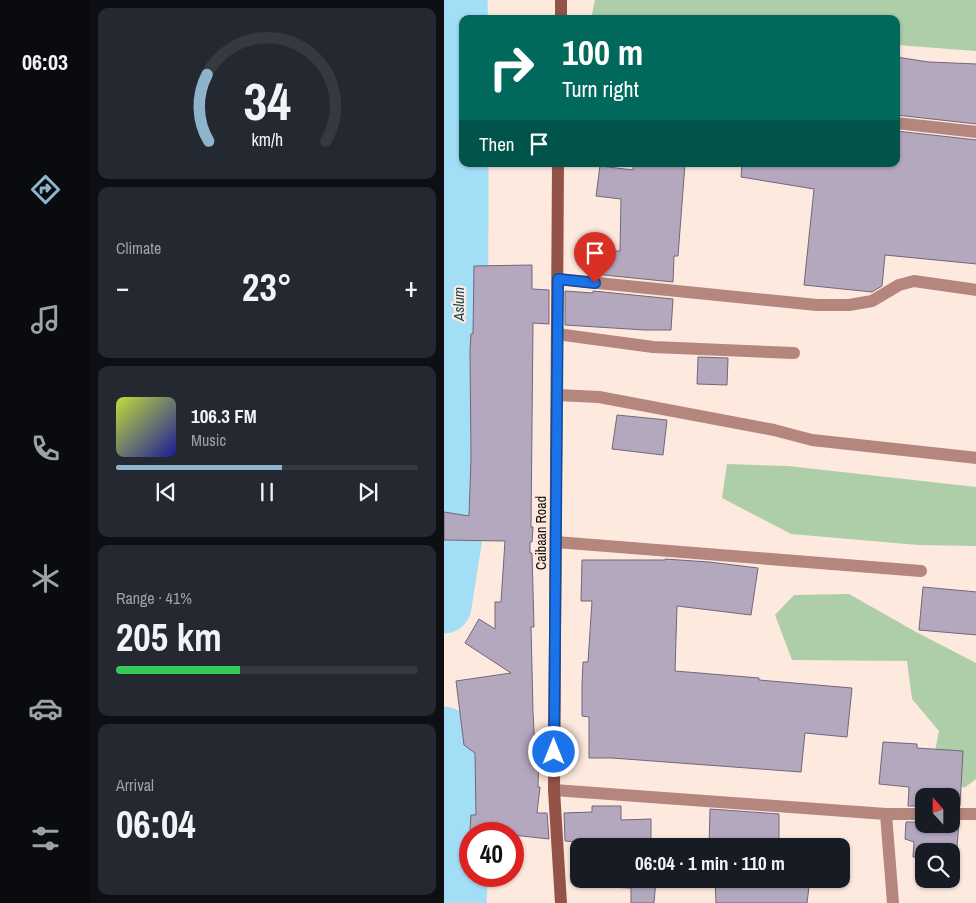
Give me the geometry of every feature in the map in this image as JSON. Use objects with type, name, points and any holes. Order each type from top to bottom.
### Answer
[{"type":"street","points":[[561,0],[561,15]]},
{"type":"street","points":[[900,123],[976,132]]},
{"type":"street","name":"Caibaan Road","points":[[558,167],[554,790],[561,903]]},
{"type":"street","points":[[558,279],[817,305],[849,306],[872,300],[899,285],[914,280],[976,290]]},
{"type":"street","points":[[557,334],[652,347],[794,353]]},
{"type":"street","points":[[557,395],[600,397],[774,430],[812,440],[976,458]]},
{"type":"street","points":[[556,542],[921,571]]},
{"type":"street","points":[[554,790],[886,814],[915,814]]},
{"type":"street","points":[[886,814],[894,903]]},
{"type":"street","points":[[960,814],[976,814]]},
{"type":"green space","points":[[595,0],[976,0],[976,51],[900,45],[900,15],[592,15]]},
{"type":"green space","points":[[727,464],[788,466],[976,487],[976,546],[918,545],[791,534],[722,498]]},
{"type":"green space","points":[[849,594],[976,663],[976,779],[964,788],[933,761],[939,731],[912,699],[907,661],[792,660],[775,615],[794,595]]},
{"type":"building","points":[[900,58],[929,62],[977,64],[977,124],[900,115]]},
{"type":"building","points":[[900,131],[977,140],[977,264],[885,255],[882,286],[872,292],[804,285],[814,189],[741,177],[742,167],[900,167]]},
{"type":"building","points":[[600,167],[633,170],[633,167],[685,167],[678,256],[674,256],[673,282],[594,274],[594,251],[620,251],[621,199],[596,196]]},
{"type":"building","points":[[532,265],[532,289],[549,290],[549,324],[533,323],[531,527],[533,527],[530,553],[532,553],[534,627],[531,627],[533,712],[535,750],[539,751],[538,787],[540,787],[537,813],[547,813],[549,839],[524,836],[524,822],[471,822],[471,815],[476,815],[475,753],[464,745],[456,681],[511,673],[465,643],[479,619],[495,629],[495,602],[501,602],[505,541],[444,540],[444,512],[469,516],[471,459],[470,350],[471,334],[473,334],[474,266]]},
{"type":"building","points":[[565,291],[593,293],[593,291],[673,299],[671,330],[565,325]]},
{"type":"building","points":[[698,357],[728,358],[727,385],[697,384]]},
{"type":"building","points":[[617,415],[667,420],[663,455],[612,449]]},
{"type":"building","points":[[665,559],[758,568],[751,615],[677,606],[675,671],[852,688],[847,737],[805,733],[801,772],[612,758],[589,758],[589,717],[582,716],[582,685],[583,662],[588,662],[592,601],[581,601],[582,560]]},
{"type":"building","points":[[923,587],[977,592],[977,635],[919,630]]},
{"type":"building","points":[[883,742],[917,744],[917,748],[963,751],[960,806],[960,788],[915,788],[915,806],[908,806],[909,787],[879,784]]},
{"type":"building","points":[[592,806],[621,806],[621,820],[651,819],[651,838],[570,838],[570,841],[565,841],[564,813],[592,812]]},
{"type":"building","points":[[710,809],[779,814],[779,838],[709,838]]},
{"type":"building","points":[[906,822],[915,822],[915,833],[958,833],[957,843],[915,843],[915,857],[913,857],[914,842],[905,839]]},
{"type":"building","points":[[631,888],[655,888],[654,903],[631,903]]},
{"type":"building","points":[[715,888],[809,888],[807,903],[716,903]]},
{"type":"waterway","name":"Aslum","points":[[460,0],[460,15]]},
{"type":"waterway","name":"Aslum","points":[[444,606],[458,517],[461,167]]},
{"type":"waterway","name":"Aslum","points":[[444,734],[461,815],[459,903]]},
{"type":"route","points":[[554,752],[558,279],[595,283]]}]
